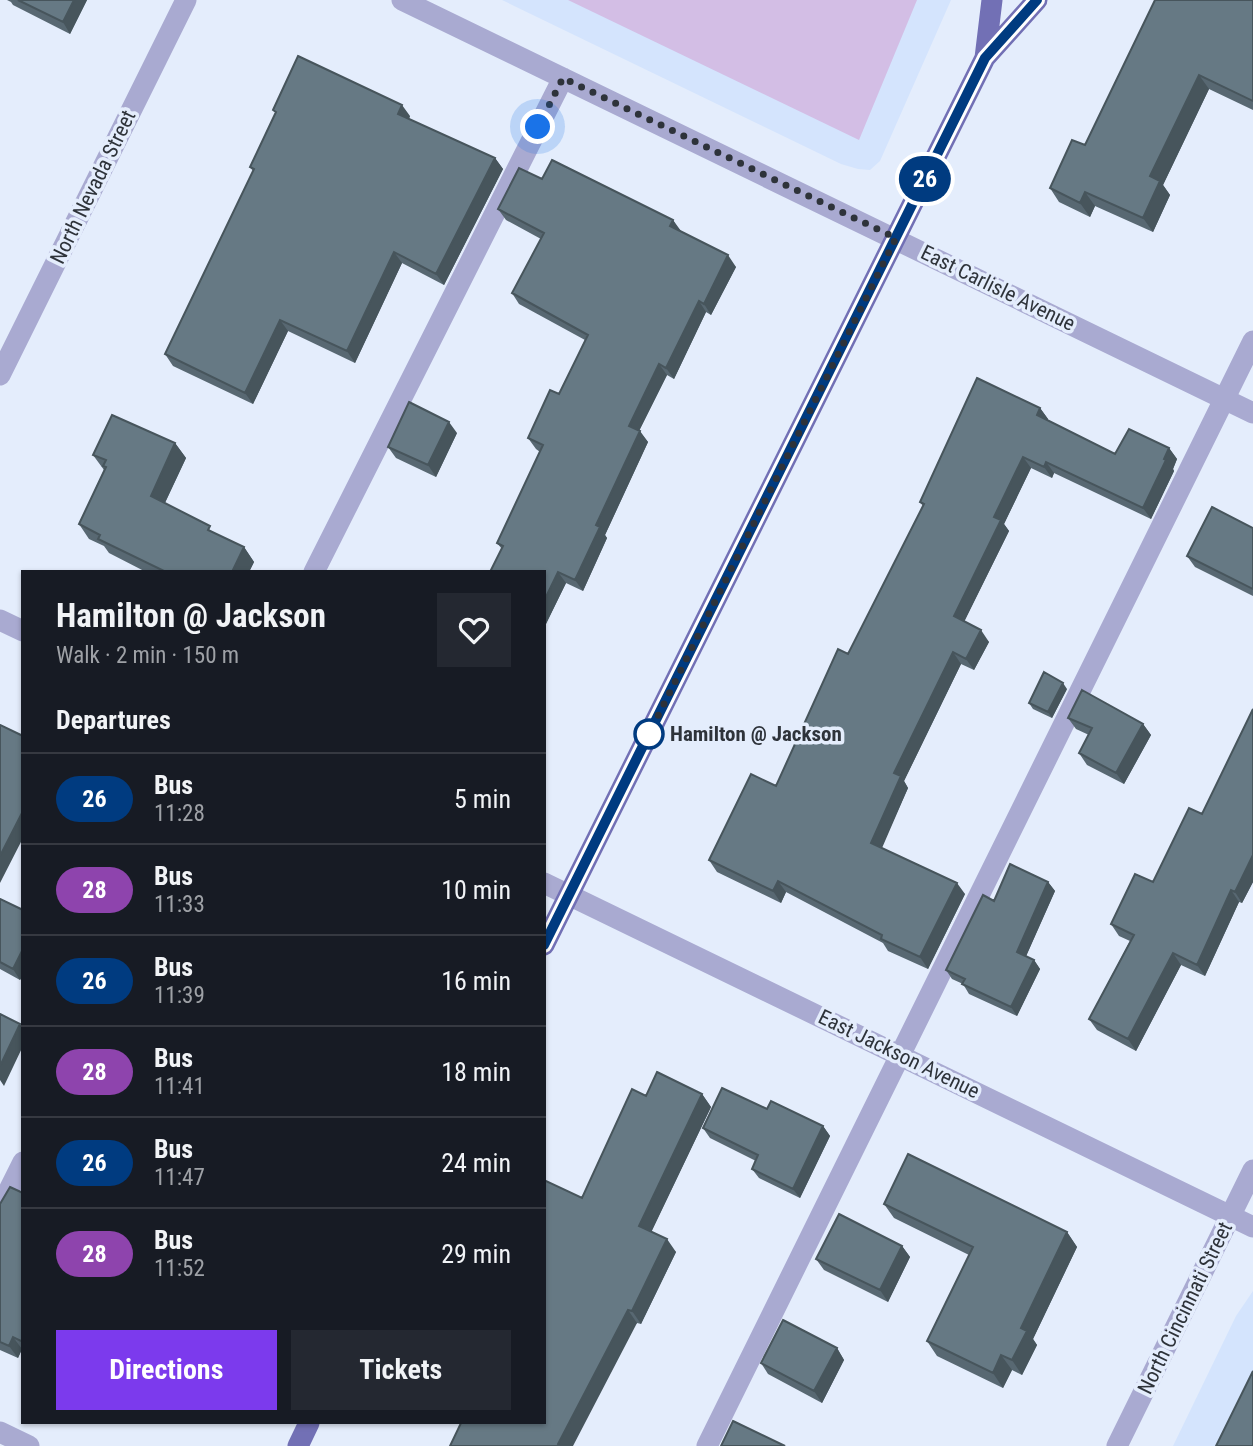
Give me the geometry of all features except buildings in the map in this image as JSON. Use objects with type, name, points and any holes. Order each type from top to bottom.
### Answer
[{"type":"main road","points":[[985,58],[992,0]]},
{"type":"main road","points":[[546,941],[985,58],[1037,0]]},
{"type":"main road","points":[[298,1446],[309,1424]]},
{"type":"street","name":"North Nevada Street","points":[[0,375],[186,0]]},
{"type":"street","name":"East Carlisle Avenue","points":[[402,0],[1253,413]]},
{"type":"street","points":[[315,570],[563,78]]},
{"type":"street","points":[[707,1446],[1253,341]]},
{"type":"street","points":[[0,620],[21,630]]},
{"type":"street","name":"East Jackson Avenue","points":[[546,884],[1253,1227]]},
{"type":"street","points":[[0,1208],[21,1166]]},
{"type":"street","name":"North Cincinnati Street","points":[[1117,1446],[1253,1170]]},
{"type":"street","points":[[0,1432],[29,1446]]},
{"type":"shaded area","points":[[502,0],[951,0],[880,161],[870,170],[841,164]]},
{"type":"shaded area","points":[[568,0],[917,0],[859,140]]},
{"type":"shaded area","points":[[1253,1291],[1253,1446],[1173,1446],[1236,1316]]},
{"type":"bus line","name":"26","points":[[546,941],[985,58],[1037,0]]},
{"type":"place","name":"Hamilton @ Jackson","points":[[649,734]]},
{"type":"route","points":[[538,127],[563,78],[896,238],[649,734]]}]
